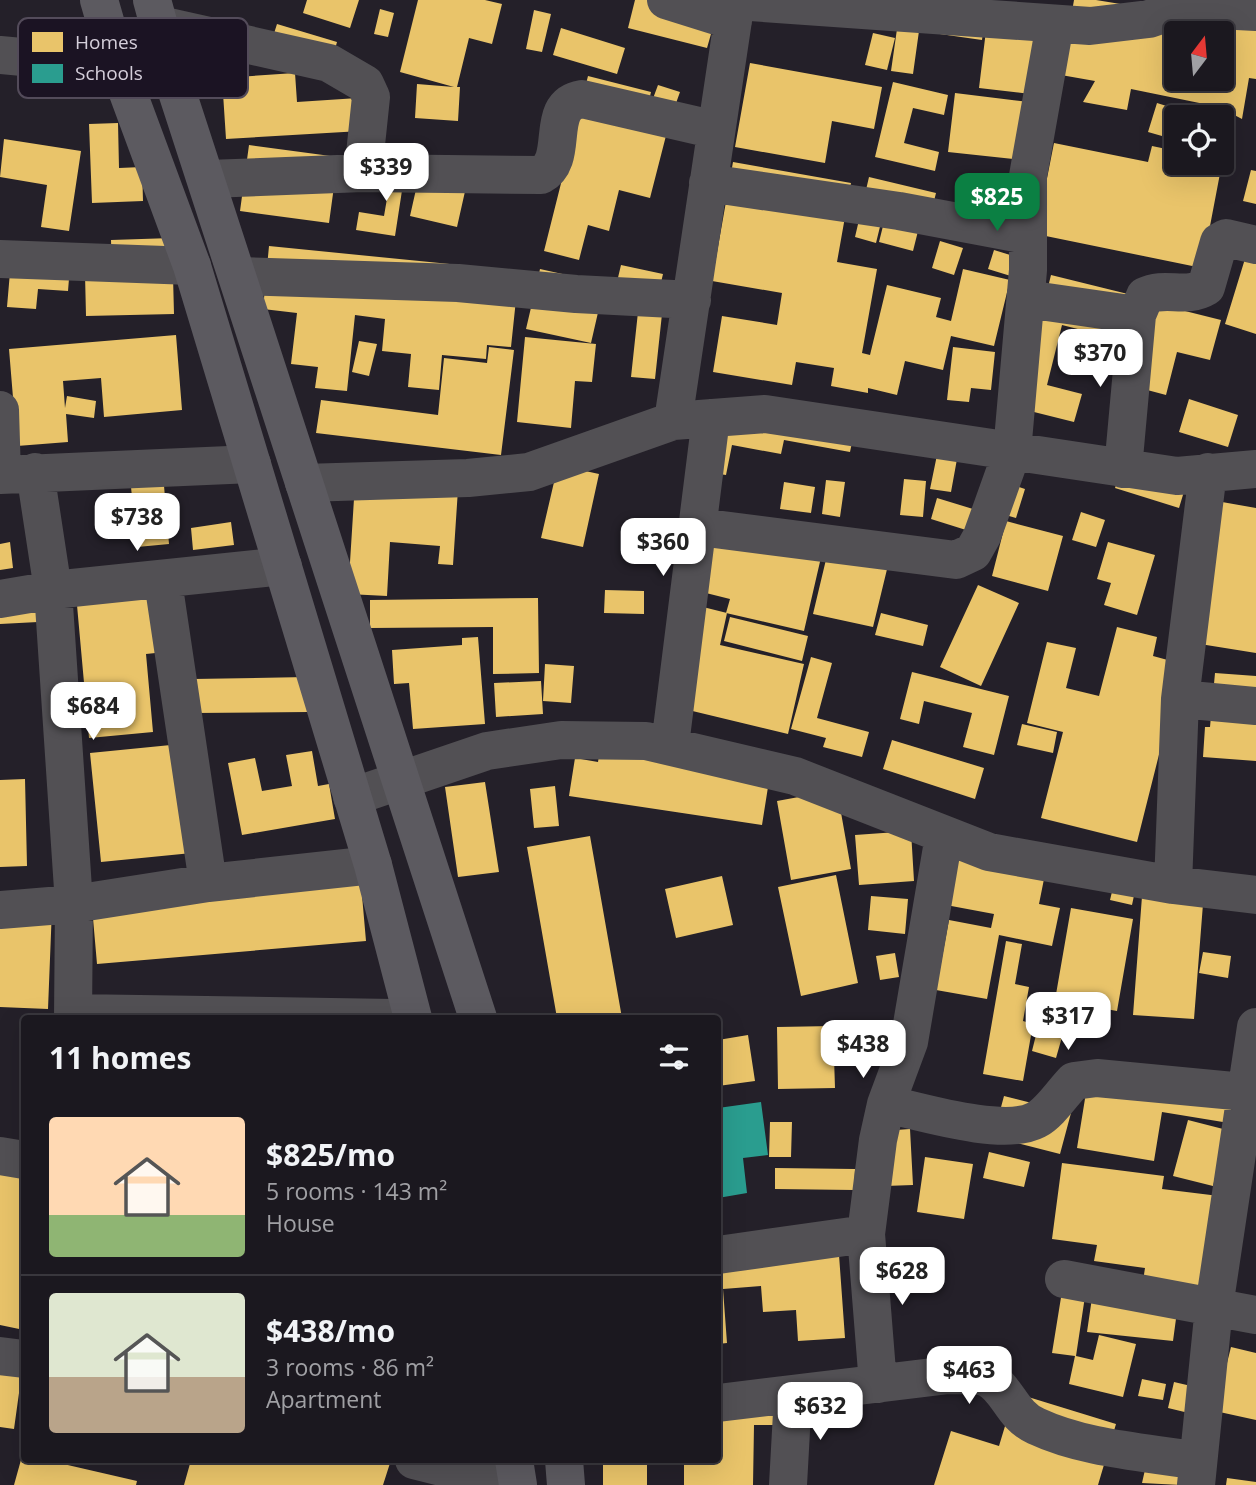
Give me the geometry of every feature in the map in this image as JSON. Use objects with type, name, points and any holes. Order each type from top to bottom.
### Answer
[{"type":"main road","points":[[99,0],[104,18]]},
{"type":"main road","points":[[130,98],[192,266],[373,865],[412,1015]]},
{"type":"main road","points":[[179,98],[208,179],[477,1015]]},
{"type":"main road","points":[[514,1463],[518,1485]]},
{"type":"main road","points":[[564,1463],[566,1485]]},
{"type":"street","points":[[666,0],[735,7],[991,10],[1055,24],[1090,26],[1137,20],[1181,8],[1256,12]]},
{"type":"street","points":[[673,421],[735,7]]},
{"type":"street","points":[[156,13],[173,18]]},
{"type":"street","points":[[699,527],[956,560],[973,552],[982,536],[1012,452],[1026,299],[1028,176],[1055,24]]},
{"type":"street","points":[[248,40],[329,63],[365,84],[371,97],[363,173]]},
{"type":"street","points":[[0,55],[18,57]]},
{"type":"street","points":[[208,179],[363,173],[541,175],[554,160],[562,109],[571,100],[582,99],[716,130]]},
{"type":"street","points":[[708,183],[900,211],[1027,234]]},
{"type":"street","points":[[1123,469],[1137,315],[1145,296],[1158,290],[1196,293],[1206,287],[1219,242],[1226,238],[1256,245]]},
{"type":"street","points":[[0,259],[192,266]]},
{"type":"street","points":[[238,276],[458,283],[576,294],[692,300]]},
{"type":"street","points":[[1026,299],[1137,315]]},
{"type":"street","points":[[0,410],[12,474],[53,590],[74,904],[73,1015]]},
{"type":"street","points":[[304,483],[468,478],[529,472],[673,421],[765,414],[1177,476],[1256,469]]},
{"type":"street","points":[[670,745],[711,418]]},
{"type":"street","points":[[12,474],[252,464]]},
{"type":"street","points":[[1172,885],[1180,699],[1208,472]]},
{"type":"street","points":[[0,599],[53,590],[163,581],[283,566]]},
{"type":"street","points":[[163,581],[208,883]]},
{"type":"street","points":[[1180,699],[1256,706]]},
{"type":"street","points":[[352,797],[403,782],[486,751],[561,740],[646,741],[794,776],[989,852],[1172,885],[1256,895]]},
{"type":"street","points":[[878,1384],[866,1234],[878,1140],[886,1104],[909,1042],[944,836]]},
{"type":"street","points":[[0,910],[74,904],[208,883],[373,865]]},
{"type":"street","points":[[721,1403],[949,1375],[985,1378],[1000,1387],[1016,1413],[1033,1425],[1067,1439],[1197,1473],[1214,1307],[1252,1092],[1256,1027]]},
{"type":"street","points":[[886,1104],[973,1123],[1018,1126],[1038,1120],[1074,1081],[1097,1078],[1252,1092]]},
{"type":"street","points":[[0,1156],[21,1160]]},
{"type":"street","points":[[721,1255],[866,1234]]},
{"type":"street","points":[[1064,1279],[1256,1315]]},
{"type":"street","points":[[0,1356],[21,1359]]},
{"type":"street","points":[[788,1485],[793,1395]]},
{"type":"street","points":[[426,1463],[512,1485]]},
{"type":"building: Homes","points":[[307,0],[359,0],[350,28],[303,13]]},
{"type":"building: Homes","points":[[418,0],[485,0],[502,4],[492,44],[469,38],[457,87],[460,87],[458,121],[415,118],[417,84],[454,87],[400,72]]},
{"type":"building: Homes","points":[[635,0],[706,0],[717,13],[707,48],[628,28]]},
{"type":"building: Homes","points":[[1074,0],[1096,0],[1182,14],[1256,0],[1256,79],[1249,78],[1242,119],[1234,115],[1234,105],[1209,105],[1131,89],[1127,110],[1083,102],[1095,81],[1061,75]]},
{"type":"building: Homes","points":[[380,9],[394,13],[388,37],[374,34]]},
{"type":"building: Homes","points":[[534,10],[551,14],[542,52],[526,49]]},
{"type":"building: Homes","points":[[988,14],[1047,21],[1039,95],[979,88]]},
{"type":"building: Homes","points":[[985,18],[982,40],[919,31],[913,74],[891,71],[897,29]]},
{"type":"building: Homes","points":[[277,24],[337,42],[330,67],[269,49]]},
{"type":"building: Homes","points":[[561,28],[625,48],[617,74],[553,55]]},
{"type":"building: Homes","points":[[873,33],[895,38],[887,70],[865,65]]},
{"type":"building: Homes","points":[[750,63],[882,87],[874,129],[832,121],[825,163],[735,147]]},
{"type":"building: Homes","points":[[295,73],[297,102],[358,98],[361,131],[226,139],[223,98],[248,98],[248,76]]},
{"type":"building: Homes","points":[[588,76],[651,92],[645,118],[669,124],[650,198],[619,190],[609,231],[588,225],[579,260],[544,251]]},
{"type":"building: Homes","points":[[893,82],[948,95],[944,115],[913,108],[904,143],[939,152],[935,171],[875,157]]},
{"type":"building: Homes","points":[[658,85],[680,92],[670,120],[648,112]]},
{"type":"building: Homes","points":[[955,93],[1029,102],[1022,160],[948,152]]},
{"type":"building: Homes","points":[[1157,103],[1164,105],[1164,137],[1148,132]]},
{"type":"building: Homes","points":[[118,123],[119,168],[142,167],[143,201],[92,203],[89,124]]},
{"type":"building: Homes","points":[[4,139],[81,151],[69,231],[41,227],[47,185],[0,177]]},
{"type":"building: Homes","points":[[1054,143],[1148,162],[1152,146],[1164,148],[1164,175],[1220,175],[1202,268],[1036,234]]},
{"type":"building: Homes","points":[[249,145],[338,157],[329,223],[240,211]]},
{"type":"building: Homes","points":[[733,162],[851,183],[837,262],[877,269],[862,353],[870,355],[887,285],[941,298],[936,317],[951,321],[963,269],[1010,280],[994,346],[951,336],[943,370],[905,361],[897,395],[868,388],[868,393],[831,386],[834,368],[796,362],[792,385],[713,372],[722,316],[777,325],[782,293],[712,281]]},
{"type":"building: Homes","points":[[1251,170],[1256,171],[1256,204],[1243,201]]},
{"type":"building: Homes","points":[[419,176],[466,187],[457,227],[410,216]]},
{"type":"building: Homes","points":[[869,177],[936,193],[931,213],[886,202],[876,243],[855,237]]},
{"type":"building: Homes","points":[[390,181],[403,184],[395,236],[356,230],[359,212],[384,216]]},
{"type":"building: Homes","points":[[956,199],[1012,208],[1009,226],[953,217]]},
{"type":"building: Homes","points":[[888,206],[922,215],[913,251],[879,242]]},
{"type":"building: Homes","points":[[172,238],[174,314],[86,316],[85,274],[112,273],[111,240]]},
{"type":"building: Homes","points":[[940,241],[963,248],[954,275],[932,268]]},
{"type":"building: Homes","points":[[269,246],[519,271],[511,347],[487,345],[486,359],[442,355],[439,390],[408,387],[411,354],[382,351],[385,319],[355,315],[347,391],[315,388],[318,367],[291,364],[297,313],[263,309]]},
{"type":"building: Homes","points":[[12,249],[71,254],[68,291],[38,289],[36,309],[7,307]]},
{"type":"building: Homes","points":[[1248,249],[1256,252],[1256,334],[1225,324]]},
{"type":"building: Homes","points":[[994,250],[1033,262],[1027,281],[988,269]]},
{"type":"building: Homes","points":[[621,265],[663,274],[655,308],[602,295],[591,343],[526,329],[540,269],[616,286]]},
{"type":"building: Homes","points":[[1051,275],[1140,297],[1129,342],[1062,325],[1047,385],[1082,394],[1074,422],[1018,408]]},
{"type":"building: Homes","points":[[1157,304],[1221,320],[1210,360],[1177,352],[1166,395],[1136,387]]},
{"type":"building: Homes","points":[[638,312],[662,314],[655,379],[631,377]]},
{"type":"building: Homes","points":[[176,335],[182,410],[104,417],[101,378],[63,381],[65,408],[67,396],[96,401],[94,418],[66,414],[68,442],[17,446],[9,349]]},
{"type":"building: Homes","points":[[525,337],[596,344],[592,382],[575,381],[571,428],[517,422]]},
{"type":"building: Homes","points":[[359,341],[377,344],[369,376],[352,372]]},
{"type":"building: Homes","points":[[489,347],[514,350],[501,455],[316,433],[321,400],[438,415],[444,358],[487,363]]},
{"type":"building: Homes","points":[[953,347],[995,352],[991,390],[971,388],[969,402],[947,400]]},
{"type":"building: Homes","points":[[1189,399],[1238,415],[1228,447],[1179,432]]},
{"type":"building: Homes","points":[[713,402],[857,419],[850,452],[784,440],[781,454],[732,445],[726,475],[700,471]]},
{"type":"building: Homes","points":[[937,455],[957,459],[951,492],[930,489]]},
{"type":"building: Homes","points":[[558,465],[599,474],[583,547],[541,538]]},
{"type":"building: Homes","points":[[1123,465],[1186,485],[1179,508],[1115,488]]},
{"type":"building: Homes","points":[[356,467],[459,474],[453,565],[438,564],[440,546],[390,542],[387,596],[348,594]]},
{"type":"building: Homes","points":[[163,474],[169,544],[137,547],[130,477]]},
{"type":"building: Homes","points":[[904,479],[926,481],[923,517],[900,515]]},
{"type":"building: Homes","points":[[826,480],[845,482],[840,517],[822,514]]},
{"type":"building: Homes","points":[[784,482],[815,487],[811,513],[780,509]]},
{"type":"building: Homes","points":[[1004,482],[1025,489],[1016,518],[995,512]]},
{"type":"building: Homes","points":[[937,498],[973,509],[966,530],[931,519]]},
{"type":"building: Homes","points":[[1222,502],[1256,508],[1256,653],[1200,644]]},
{"type":"building: Homes","points":[[1081,512],[1105,520],[1096,547],[1072,540]]},
{"type":"building: Homes","points":[[1006,521],[1063,536],[1048,591],[992,576]]},
{"type":"building: Homes","points":[[231,522],[234,545],[193,550],[191,528]]},
{"type":"building: Homes","points":[[717,528],[822,553],[804,631],[726,613],[730,599],[702,592]]},
{"type":"building: Homes","points":[[10,542],[13,568],[0,570],[0,544]]},
{"type":"building: Homes","points":[[1108,542],[1155,555],[1137,615],[1104,605],[1111,583],[1097,579]]},
{"type":"building: Homes","points":[[829,547],[889,561],[873,627],[813,614]]},
{"type":"building: Homes","points":[[157,574],[165,652],[146,654],[153,732],[89,738],[75,583]]},
{"type":"building: Homes","points":[[978,585],[1019,603],[981,686],[940,667]]},
{"type":"building: Homes","points":[[605,590],[644,591],[644,614],[604,613]]},
{"type":"building: Homes","points":[[538,598],[539,673],[493,674],[493,627],[370,628],[370,600]]},
{"type":"building: Homes","points":[[37,599],[38,622],[0,624],[0,600]]},
{"type":"building: Homes","points":[[703,607],[727,613],[720,645],[804,664],[788,734],[680,708]]},
{"type":"building: Homes","points":[[881,613],[928,625],[923,646],[875,635]]},
{"type":"building: Homes","points":[[730,617],[808,636],[802,661],[724,641]]},
{"type":"building: Homes","points":[[1117,627],[1157,637],[1153,656],[1175,662],[1172,703],[1137,842],[1041,818],[1063,732],[1027,723],[1047,642],[1076,648],[1066,688],[1099,696]]},
{"type":"building: Homes","points":[[478,637],[485,724],[413,729],[409,683],[394,684],[392,650],[462,645],[462,638]]},
{"type":"building: Homes","points":[[811,657],[832,663],[817,718],[869,732],[862,757],[823,747],[826,738],[791,729]]},
{"type":"building: Homes","points":[[545,664],[574,666],[571,703],[543,701]]},
{"type":"building: Homes","points":[[912,672],[1009,696],[994,755],[963,747],[972,713],[924,701],[919,724],[900,719]]},
{"type":"building: Homes","points":[[1215,673],[1256,676],[1256,761],[1203,757],[1205,727],[1210,727]]},
{"type":"building: Homes","points":[[307,677],[308,712],[194,713],[193,679]]},
{"type":"building: Homes","points":[[541,681],[543,714],[496,717],[494,683]]},
{"type":"building: Homes","points":[[1022,724],[1057,732],[1053,753],[1017,745]]},
{"type":"building: Homes","points":[[892,740],[984,768],[975,799],[883,769]]},
{"type":"building: Homes","points":[[601,742],[771,768],[762,825],[569,796],[575,758],[598,762]]},
{"type":"building: Homes","points":[[191,743],[202,852],[101,862],[90,753]]},
{"type":"building: Homes","points":[[312,751],[318,786],[329,784],[335,819],[242,835],[228,763],[255,758],[262,791],[292,786],[286,755]]},
{"type":"building: Homes","points":[[25,779],[27,866],[0,867],[0,780]]},
{"type":"building: Homes","points":[[485,782],[499,872],[458,877],[445,787]]},
{"type":"building: Homes","points":[[555,786],[559,826],[534,828],[530,789]]},
{"type":"building: Homes","points":[[837,790],[851,869],[791,880],[777,801]]},
{"type":"building: Homes","points":[[911,831],[914,881],[859,885],[855,835]]},
{"type":"building: Homes","points":[[590,836],[621,1015],[556,1015],[527,847]]},
{"type":"building: Homes","points":[[956,853],[1046,869],[1039,904],[1060,908],[1052,946],[999,935],[987,999],[936,990],[949,920],[991,928],[994,914],[946,905]]},
{"type":"building: Homes","points":[[359,861],[366,941],[97,964],[90,884]]},
{"type":"building: Homes","points":[[1118,867],[1139,872],[1132,905],[1110,900]]},
{"type":"building: Homes","points":[[1144,870],[1203,904],[1194,1019],[1133,1015]]},
{"type":"building: Homes","points":[[836,875],[858,983],[801,996],[778,887]]},
{"type":"building: Homes","points":[[722,876],[733,925],[676,938],[665,889]]},
{"type":"building: Homes","points":[[871,896],[908,899],[905,934],[868,930]]},
{"type":"building: Homes","points":[[0,905],[52,908],[48,1009],[0,1007]]},
{"type":"building: Homes","points":[[1071,908],[1133,919],[1117,1011],[1055,1000]]},
{"type":"building: Homes","points":[[1006,941],[1022,944],[1015,984],[1029,987],[1023,1021],[1033,1024],[1023,1081],[983,1074]]},
{"type":"building: Homes","points":[[1203,952],[1231,956],[1228,978],[1199,973]]},
{"type":"building: Homes","points":[[895,953],[899,977],[880,980],[876,956]]},
{"type":"building: Homes","points":[[1039,1023],[1064,1030],[1056,1058],[1032,1051]]},
{"type":"building: Homes","points":[[833,1026],[835,1088],[778,1089],[777,1027]]},
{"type":"building: Homes","points":[[748,1035],[755,1081],[721,1086],[721,1040]]},
{"type":"building: Homes","points":[[1090,1068],[1236,1080],[1229,1123],[1162,1112],[1154,1161],[1077,1148]]},
{"type":"building: Homes","points":[[1004,1096],[1071,1113],[1060,1154],[993,1137]]},
{"type":"building: Homes","points":[[1188,1120],[1227,1130],[1213,1186],[1173,1176]]},
{"type":"building: Homes","points":[[770,1122],[792,1122],[791,1157],[769,1157]]},
{"type":"building: Homes","points":[[910,1129],[913,1185],[885,1186],[882,1131]]},
{"type":"building: Homes","points":[[989,1152],[1030,1162],[1024,1187],[983,1178]]},
{"type":"building: Homes","points":[[0,1153],[21,1157],[21,1329],[0,1325]]},
{"type":"building: Homes","points":[[925,1157],[973,1164],[964,1219],[917,1212]]},
{"type":"building: Homes","points":[[1062,1163],[1164,1176],[1162,1189],[1219,1196],[1207,1289],[1143,1281],[1145,1268],[1094,1261],[1097,1245],[1052,1239]]},
{"type":"building: Homes","points":[[775,1168],[855,1169],[854,1190],[775,1189]]},
{"type":"building: Homes","points":[[838,1241],[845,1338],[798,1341],[796,1310],[763,1312],[761,1286],[723,1289],[727,1343],[721,1344],[721,1249]]},
{"type":"building: Homes","points":[[1064,1279],[1087,1283],[1076,1356],[1093,1360],[1099,1335],[1136,1344],[1123,1397],[1069,1384],[1075,1356],[1052,1353]]},
{"type":"building: Homes","points":[[1093,1291],[1178,1304],[1173,1341],[1087,1332]]},
{"type":"building: Homes","points":[[1231,1347],[1256,1353],[1256,1420],[1215,1411]]},
{"type":"building: Homes","points":[[0,1355],[21,1357],[21,1379],[14,1429],[0,1427]]},
{"type":"building: Homes","points":[[1142,1379],[1166,1384],[1163,1400],[1138,1396]]},
{"type":"building: Homes","points":[[1174,1382],[1204,1389],[1197,1415],[1168,1408]]},
{"type":"building: Homes","points":[[1015,1393],[1116,1424],[1098,1485],[934,1485],[951,1431],[999,1446]]},
{"type":"building: Homes","points":[[723,1401],[775,1402],[774,1425],[754,1425],[753,1485],[684,1485],[684,1463],[721,1463]]},
{"type":"building: Homes","points":[[1149,1452],[1187,1462],[1181,1485],[1142,1483]]},
{"type":"building: Homes","points":[[21,1460],[21,1463],[59,1463],[137,1481],[136,1485],[14,1485]]},
{"type":"building: Homes","points":[[190,1463],[390,1463],[383,1485],[184,1485]]},
{"type":"building: Homes","points":[[603,1463],[647,1463],[647,1485],[603,1485]]},
{"type":"building: Homes","points":[[1227,1478],[1256,1482],[1256,1485],[1226,1485]]},
{"type":"building: Schools","points":[[761,1102],[768,1155],[743,1158],[747,1193],[721,1197],[721,1108]]}]
